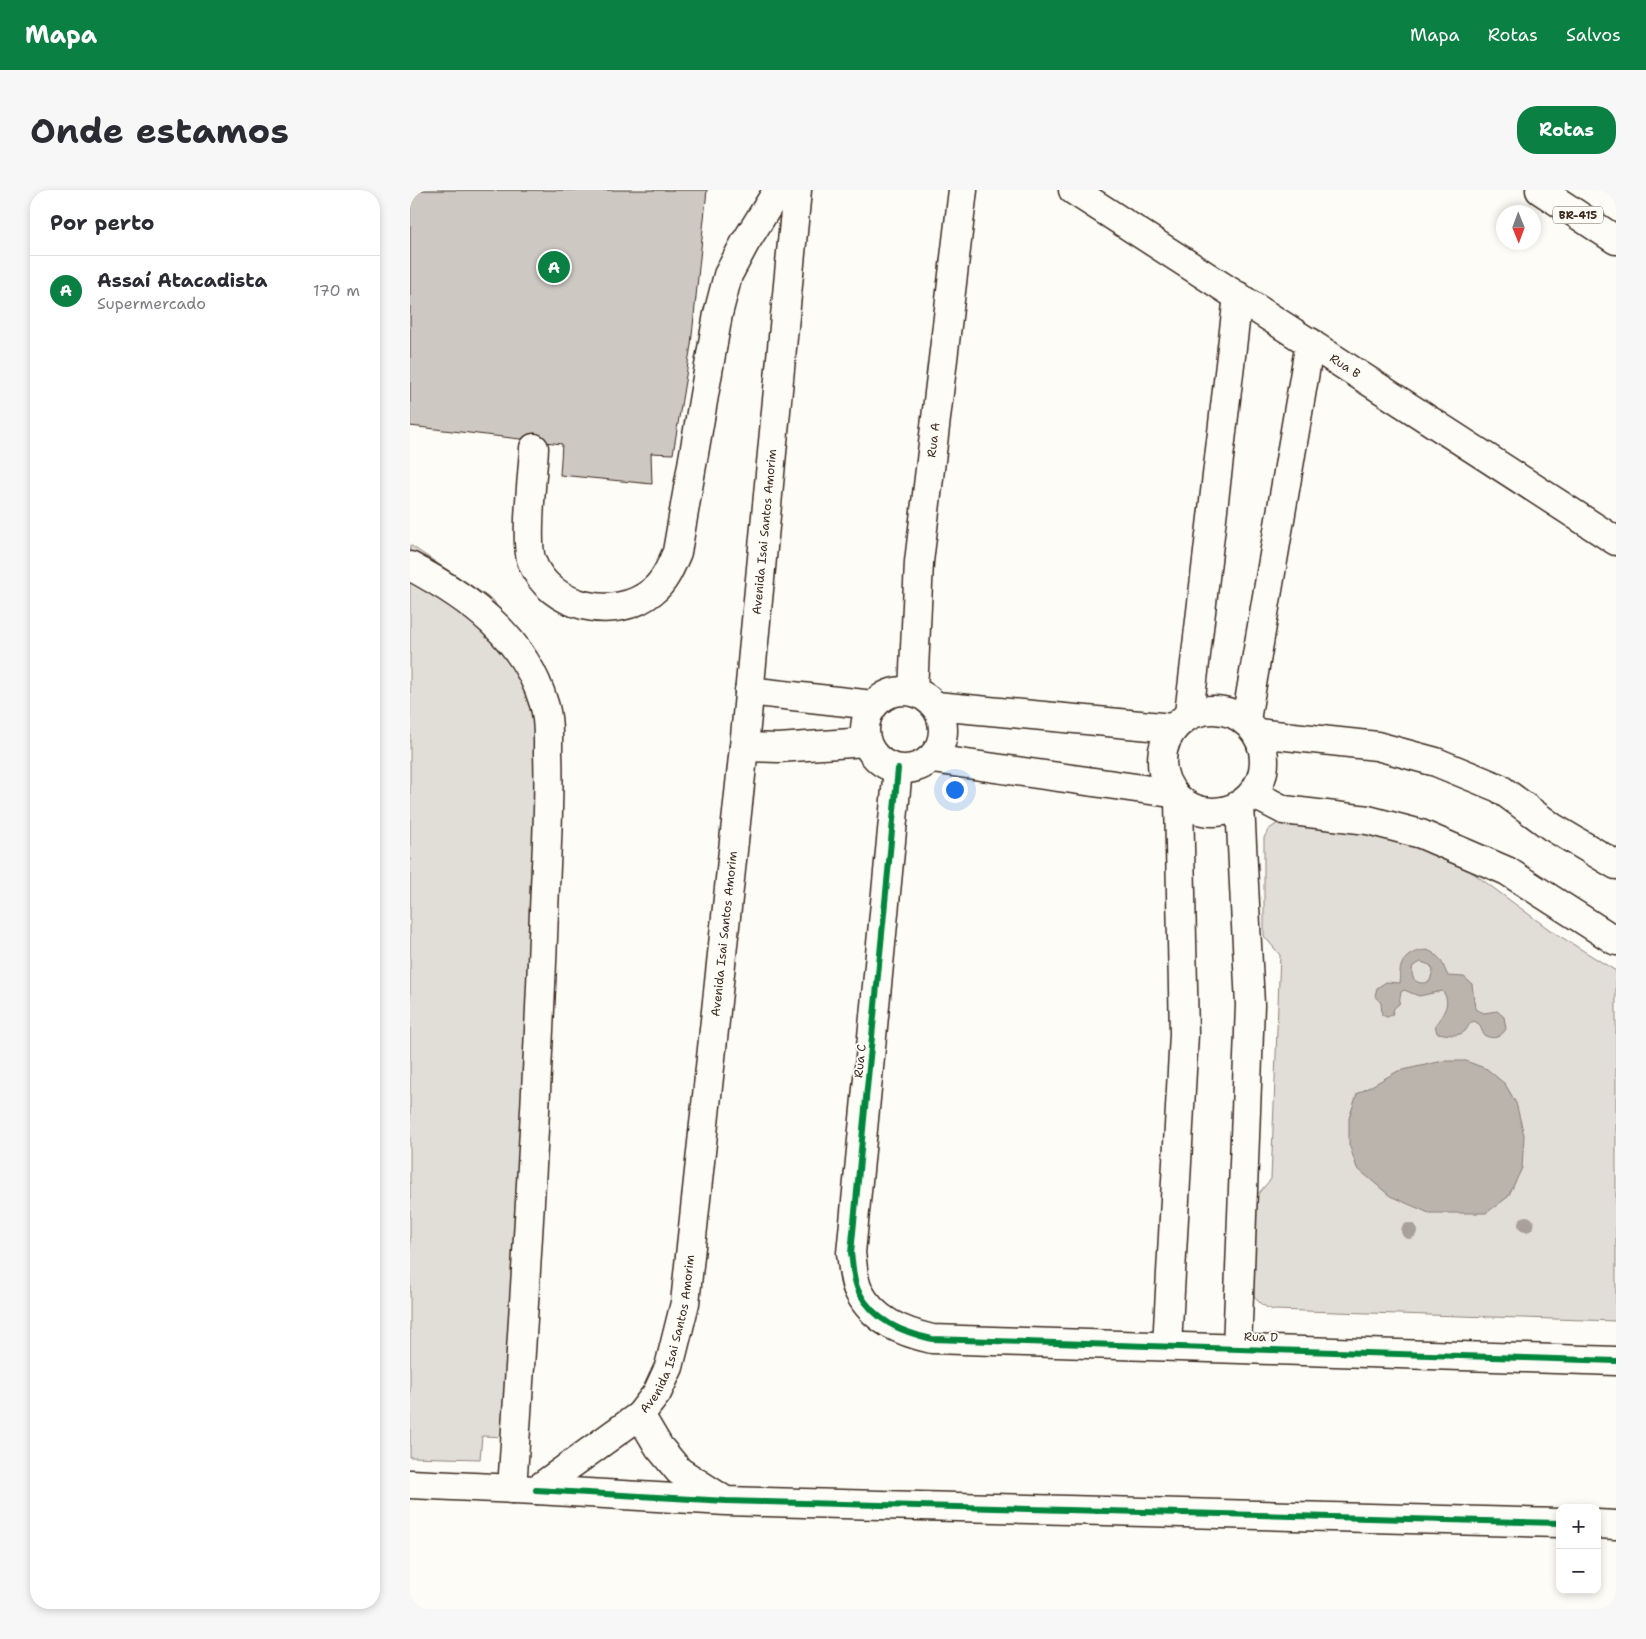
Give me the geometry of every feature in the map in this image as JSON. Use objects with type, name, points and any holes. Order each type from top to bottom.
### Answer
[{"type":"main road","points":[[534,448],[529,537],[530,559],[537,575],[547,587],[560,597],[576,603],[602,607],[619,607],[653,591],[666,575],[677,552],[718,314],[728,275],[745,243],[778,190]]},
{"type":"main road","name":"Avenida Isai Santos Amorim","points":[[524,1489],[640,1415],[656,1393],[669,1367],[685,1303],[744,746],[797,190]]},
{"type":"main road","name":"Rua A","points":[[913,691],[919,562],[963,190]]},
{"type":"main road","name":"Rua B","points":[[1073,190],[1616,541]]},
{"type":"main road","name":"BR-415","points":[[1540,190],[1616,240]]},
{"type":"main road","points":[[1167,1346],[1184,1034],[1175,797],[1162,772],[1162,749],[1180,721],[1238,296]]},
{"type":"main road","points":[[1237,1348],[1250,1005],[1246,800],[1263,775],[1265,754],[1252,727],[1310,342]]},
{"type":"main road","points":[[410,566],[445,585],[471,603],[510,639],[534,676],[545,705],[549,778],[524,1489]]},
{"type":"main road","points":[[749,691],[873,705]]},
{"type":"main road","points":[[913,691],[926,697],[936,706],[942,719],[944,733],[940,747],[932,758],[916,768],[898,769],[878,760],[866,742],[865,723],[873,705],[891,692],[913,691]]},
{"type":"main road","points":[[936,706],[1180,721],[1218,709],[1252,727],[1377,746],[1436,762],[1499,788],[1552,827],[1616,865]]},
{"type":"main road","points":[[744,746],[787,748],[866,742]]},
{"type":"main road","points":[[932,758],[1175,797],[1209,813],[1246,800],[1284,810],[1368,820],[1421,834],[1507,872],[1616,941]]},
{"type":"main road","name":"Rua C","points":[[898,769],[851,1253],[858,1291],[885,1322],[906,1333]]},
{"type":"main road","name":"Rua D","points":[[906,1333],[932,1339],[1616,1361]]},
{"type":"main road","points":[[640,1415],[659,1447],[679,1471],[726,1501]]},
{"type":"main road","points":[[410,1484],[726,1501],[1556,1523]]},
{"type":"main road","points":[[1601,1524],[1616,1525]]},
{"type":"shaded area","points":[[410,545],[494,601],[541,694],[508,1437],[482,1436],[480,1459],[410,1457]]},
{"type":"shaded area","points":[[1282,820],[1356,830],[1419,845],[1465,867],[1550,930],[1616,971],[1616,1321],[1274,1310],[1265,1307],[1256,1299],[1250,1286],[1250,1203],[1271,1179],[1280,955],[1264,936],[1264,838],[1268,830]]},
{"type":"shaded area","points":[[1427,950],[1436,955],[1443,964],[1448,976],[1464,977],[1472,984],[1475,1009],[1484,1013],[1497,1011],[1504,1017],[1506,1029],[1493,1038],[1484,1035],[1479,1024],[1474,1021],[1460,1034],[1437,1033],[1435,1025],[1445,1009],[1447,1000],[1442,991],[1419,996],[1404,990],[1401,992],[1399,1004],[1394,1008],[1392,1015],[1387,1017],[1382,1015],[1381,1003],[1375,996],[1377,988],[1386,982],[1400,983],[1400,971],[1403,962],[1409,955]],"holes":[[[1421,962],[1430,965],[1433,970],[1430,981],[1422,983],[1413,978],[1413,966]]]},
{"type":"shaded area","points":[[1443,1061],[1466,1061],[1487,1069],[1505,1084],[1516,1103],[1524,1135],[1522,1168],[1508,1197],[1486,1213],[1429,1213],[1390,1196],[1357,1168],[1349,1144],[1349,1118],[1357,1094],[1398,1071]]},
{"type":"building","points":[[410,190],[707,190],[691,345],[673,454],[651,453],[652,484],[560,475],[562,444],[410,426]]},
{"type":"cycle path","points":[[898,769],[851,1253],[857,1288],[865,1302],[881,1318],[900,1329],[932,1339],[1616,1361]]},
{"type":"cycle path","points":[[536,1490],[726,1501],[1556,1523]]},
{"type":"place","name":"Assaí Atacadista","points":[[554,267]]}]
